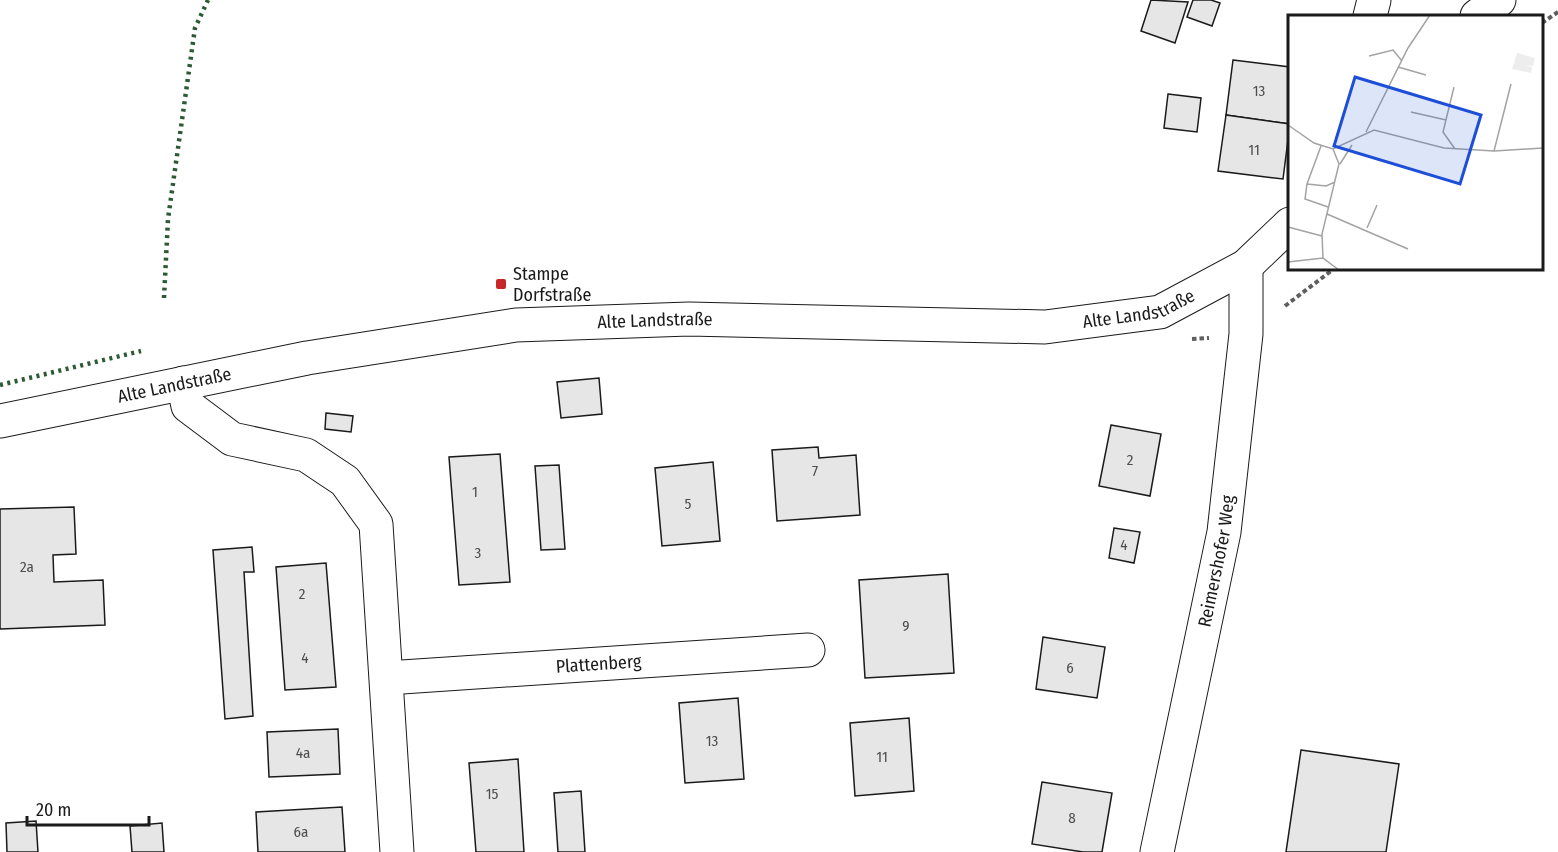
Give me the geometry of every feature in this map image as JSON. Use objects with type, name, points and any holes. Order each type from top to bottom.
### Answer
[{"type":"street","points":[[1370,15],[1374,0]]},
{"type":"street","points":[[1478,15],[1498,0]]},
{"type":"street","name":"Alte Landstraße","points":[[0,421],[308,358],[516,325],[689,319],[1045,327],[1160,312],[1246,266],[1288,226]]},
{"type":"street","name":"Reimershofer Weg","points":[[1157,852],[1224,532],[1246,334],[1246,266]]},
{"type":"street","points":[[183,383],[188,406],[232,439],[306,455],[345,481],[375,524],[397,852]]},
{"type":"street","name":"Plattenberg","points":[[387,678],[808,650]]},
{"type":"path","points":[[1543,22],[1558,12]]},
{"type":"path","points":[[1190,339],[1246,334],[1332,270]]},
{"type":"building","points":[[1151,0],[1188,2],[1175,43],[1141,31]]},
{"type":"building","points":[[1193,0],[1211,0],[1220,3],[1212,26],[1187,17]]},
{"type":"building","points":[[1233,60],[1288,67],[1288,124],[1226,115]]},
{"type":"building","points":[[1168,94],[1201,98],[1197,132],[1164,128]]},
{"type":"building","points":[[1226,115],[1288,124],[1283,179],[1218,171]]},
{"type":"building","points":[[599,378],[602,414],[561,418],[557,382]]},
{"type":"building","points":[[326,413],[353,416],[351,432],[325,429]]},
{"type":"building","points":[[1111,425],[1161,434],[1150,496],[1099,486]]},
{"type":"building","points":[[818,447],[819,458],[856,455],[860,515],[777,521],[772,450]]},
{"type":"building","points":[[500,454],[510,582],[459,585],[449,457]]},
{"type":"building","points":[[713,462],[720,541],[662,546],[655,468]]},
{"type":"building","points":[[559,465],[565,549],[541,550],[535,466]]},
{"type":"building","points":[[74,507],[76,554],[53,555],[54,582],[103,580],[105,625],[0,629],[0,509]]},
{"type":"building","points":[[1114,528],[1140,532],[1134,563],[1109,558]]},
{"type":"building","points":[[252,547],[254,572],[244,572],[253,716],[225,719],[213,550]]},
{"type":"building","points":[[326,563],[336,687],[285,690],[276,567]]},
{"type":"building","points":[[948,574],[954,673],[865,678],[859,580]]},
{"type":"building","points":[[1043,637],[1105,647],[1097,698],[1036,689]]},
{"type":"building","points":[[738,698],[744,779],[685,783],[679,703]]},
{"type":"building","points":[[909,718],[914,791],[855,796],[850,723]]},
{"type":"building","points":[[338,729],[340,774],[269,777],[267,732]]},
{"type":"building","points":[[1301,750],[1399,764],[1386,852],[1286,852]]},
{"type":"building","points":[[518,759],[524,852],[476,852],[469,763]]},
{"type":"building","points":[[1042,782],[1112,793],[1102,852],[1083,852],[1032,844]]},
{"type":"building","points":[[581,791],[585,852],[558,852],[554,793]]},
{"type":"building","points":[[342,807],[345,852],[258,852],[256,812]]},
{"type":"building","points":[[36,821],[38,852],[7,852],[6,823]]},
{"type":"building","points":[[162,823],[164,852],[132,852],[130,826]]},
{"type":"hedge","points":[[164,298],[168,219],[195,28],[208,0]]},
{"type":"hedge","points":[[0,385],[141,351]]},
{"type":"place","name":"Stampe Dorfstraße","points":[[501,284]]}]
